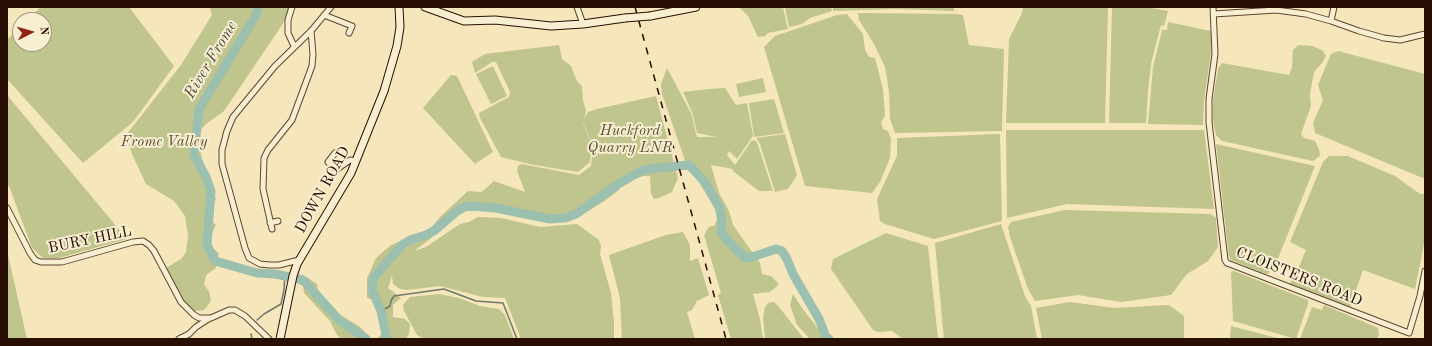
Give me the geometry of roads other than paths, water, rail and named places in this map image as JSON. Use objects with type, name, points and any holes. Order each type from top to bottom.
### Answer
[{"type":"street","points":[[292,7],[288,20],[288,33],[294,46]]},
{"type":"street","points":[[298,262],[269,265],[260,264],[250,258],[243,241],[222,164],[222,150],[227,131],[233,117],[258,88],[274,66],[311,31],[331,7]]},
{"type":"street","name":"DOWN ROAD","points":[[280,339],[298,262],[351,173],[385,86],[400,27],[400,7]]},
{"type":"street","points":[[425,7],[464,21],[495,20],[551,26],[583,24],[650,16],[696,7]]},
{"type":"street","points":[[577,7],[583,24]]},
{"type":"street","name":"CLOISTERS ROAD","points":[[1213,7],[1215,54],[1209,98],[1209,122],[1225,260],[1227,263],[1409,333],[1420,296],[1425,271]]},
{"type":"street","points":[[1332,20],[1334,7]]},
{"type":"street","points":[[1214,14],[1276,10],[1306,14],[1332,20],[1359,32],[1384,38],[1400,40],[1425,34]]},
{"type":"street","points":[[324,15],[352,26],[349,33]]},
{"type":"street","points":[[278,221],[271,226],[263,189],[264,158],[268,150],[292,120],[305,85],[312,66],[313,54],[311,31]]},
{"type":"street","points":[[335,153],[328,162],[337,169],[350,160],[356,161]]},
{"type":"street","name":"BURY HILL","points":[[7,208],[30,253],[35,260],[41,262],[62,262],[133,242],[143,241],[154,251],[181,302],[194,315]]},
{"type":"street","points":[[179,339],[189,334],[196,327],[210,318],[229,310],[235,310],[240,312],[269,339]]},
{"type":"street","points":[[194,315],[199,318],[210,318]]},
{"type":"street","points":[[194,315],[196,327]]},
{"type":"waterway","name":"River Frome","points":[[258,7],[255,17],[199,109],[194,155],[206,177],[211,191],[207,245],[215,261],[257,273],[275,274],[299,279],[305,282],[338,319],[366,339]]},
{"type":"waterway","name":"River Frome","points":[[387,339],[381,311],[373,292],[372,285],[374,277],[402,245],[410,240],[426,235],[435,230],[457,211],[464,207],[472,206],[496,208],[550,219],[565,218],[576,214],[635,174],[647,169],[689,165],[705,182],[720,209],[722,221],[721,232],[744,257],[749,258],[776,249],[782,251],[793,274],[819,319],[826,337],[829,339]]},
{"type":"waterway","points":[[257,320],[281,304],[285,275]]},
{"type":"waterway","points":[[381,311],[390,306],[394,296],[444,289],[476,301],[503,303],[517,339]]},
{"type":"waterway","points":[[251,334],[252,339]]},
{"type":"railway","points":[[635,7],[726,339]]},
{"type":"park label","name":"Huckford Quarry LNR","points":[[630,140]]},
{"type":"park label","name":"Frome Valley","points":[[164,142]]}]
